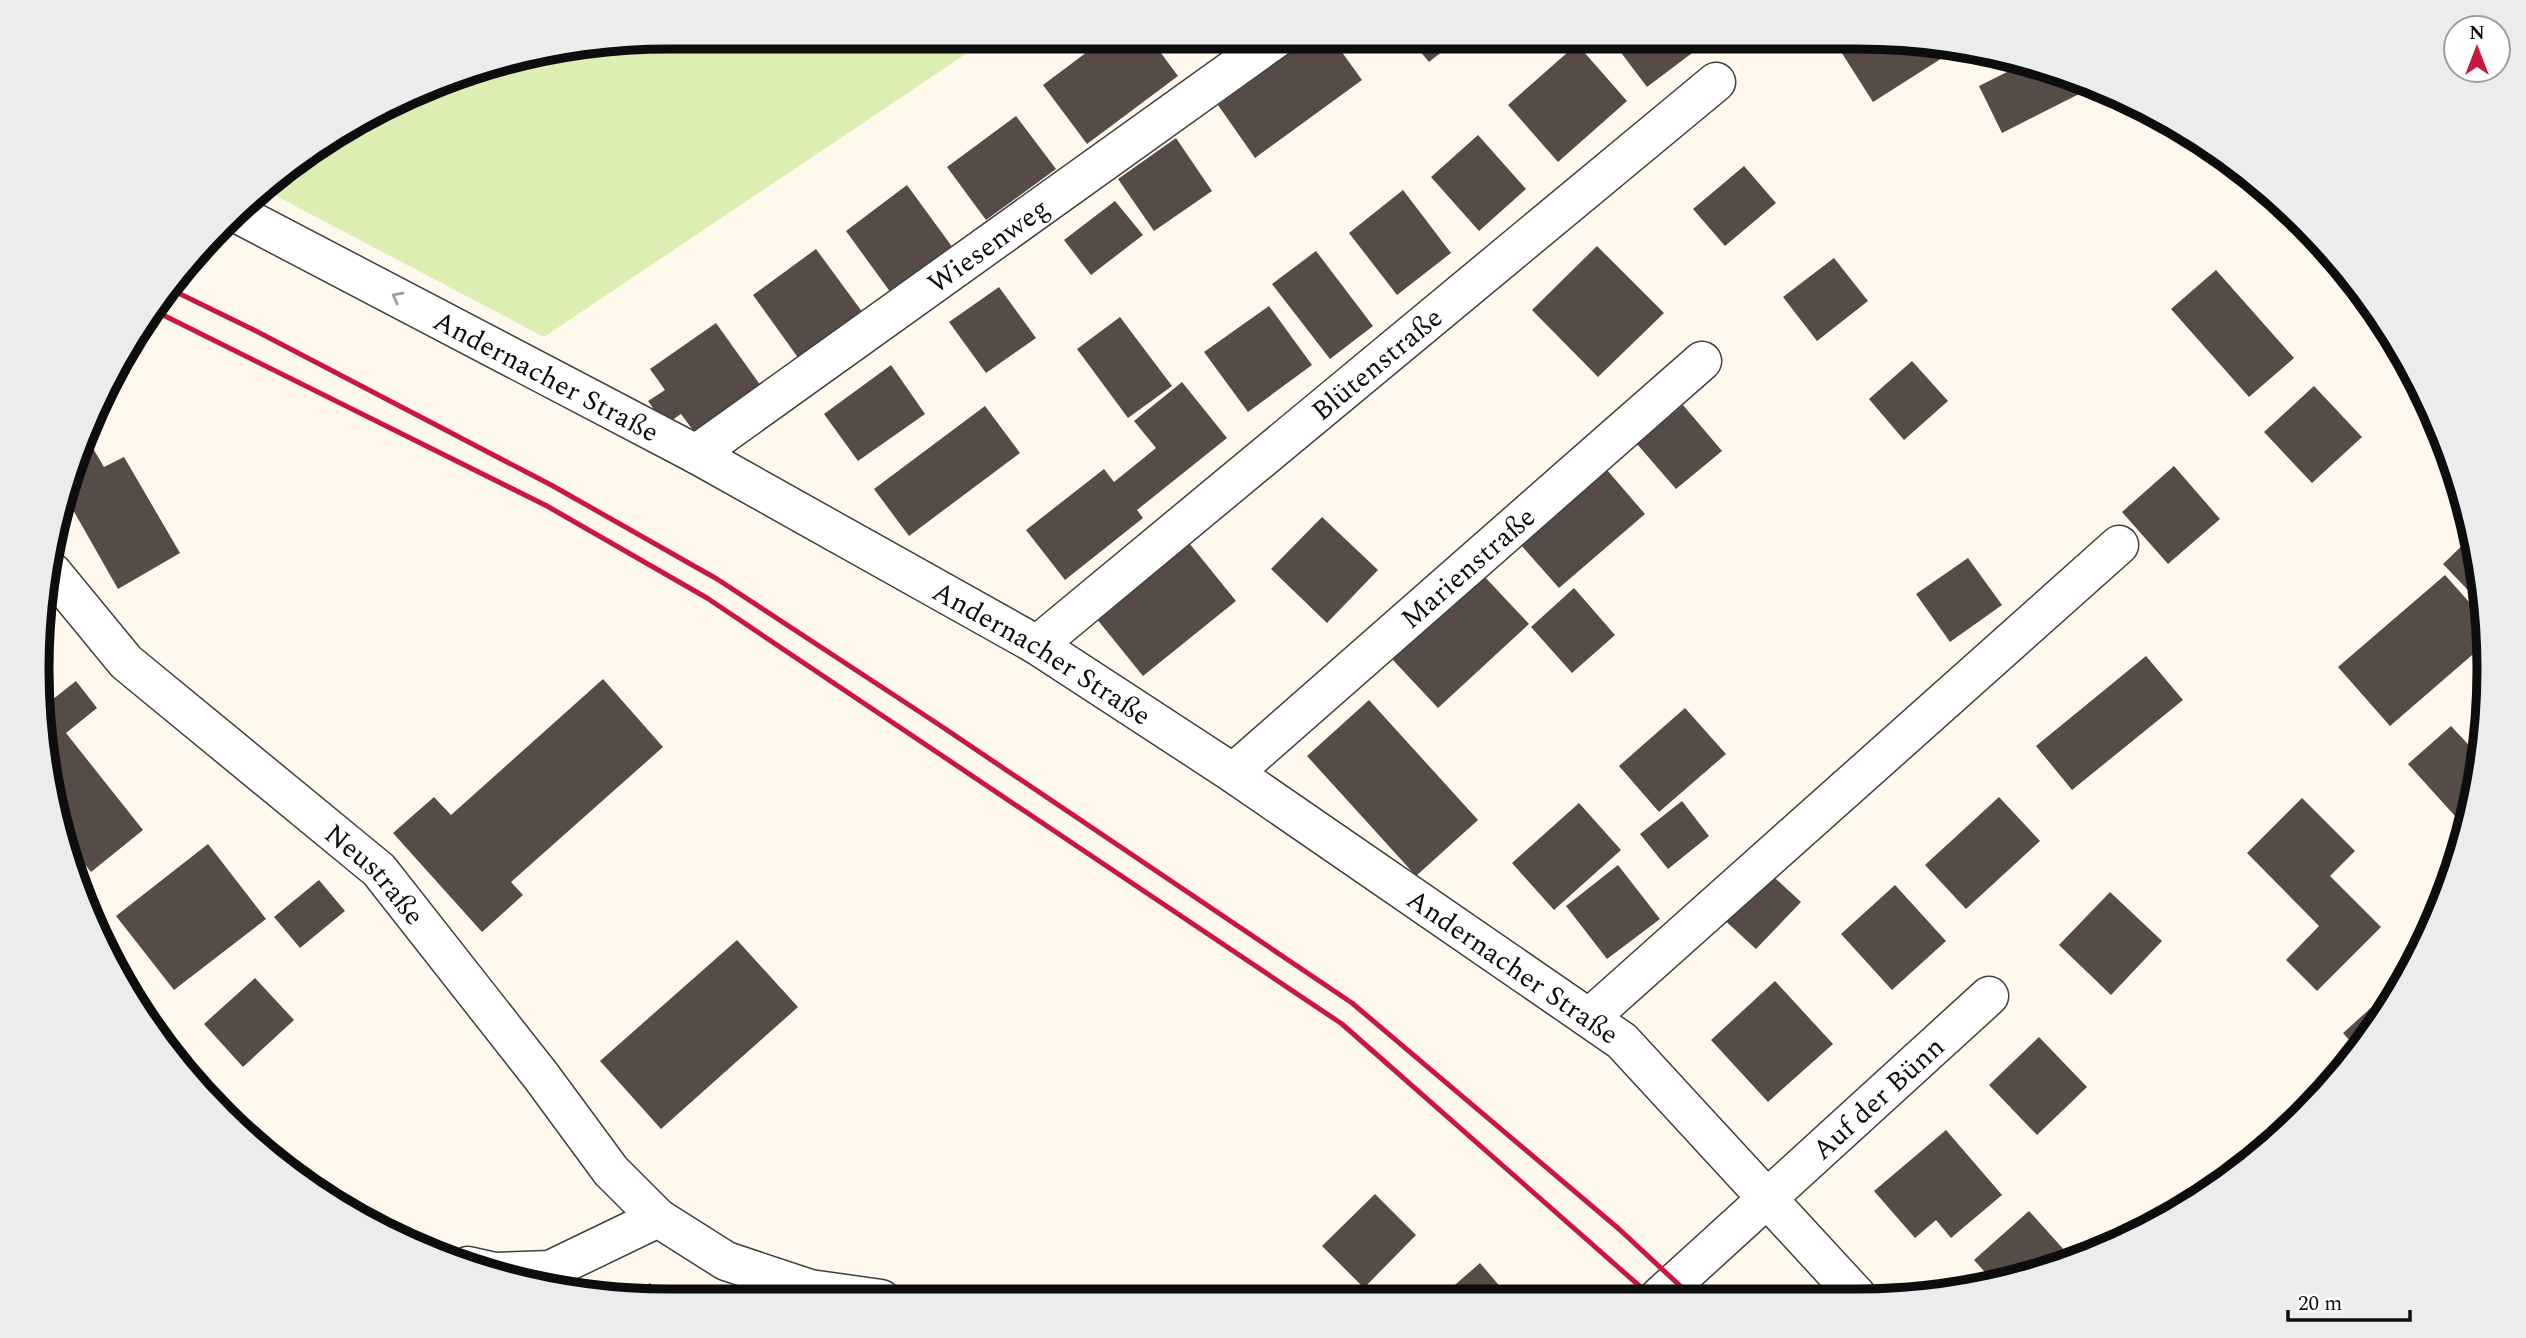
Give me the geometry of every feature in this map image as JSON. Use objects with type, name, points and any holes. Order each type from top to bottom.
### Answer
[{"type":"street","name":"Wiesenweg","points":[[696,454],[1261,49]]},
{"type":"street","name":"Blütenstraße","points":[[1037,645],[1716,82]]},
{"type":"street","name":"Andernacher Straße","points":[[245,218],[696,454],[1037,645],[1233,773],[1622,1041],[1851,1289]]},
{"type":"street","name":"Marienstraße","points":[[1233,773],[1702,361]]},
{"type":"street","points":[[1589,1018],[2119,545]]},
{"type":"street","name":"Neustraße","points":[[56,577],[126,662],[379,870],[541,1076],[611,1171],[658,1218],[726,1261],[810,1289]]},
{"type":"street","name":"Auf der Bünn","points":[[1668,1289],[1989,996]]},
{"type":"street","points":[[522,1271],[550,1270],[658,1218]]},
{"type":"green space","points":[[973,49],[544,337],[272,194],[325,153],[395,113],[470,82],[548,61],[628,50]]},
{"type":"building","points":[[1091,49],[1158,49],[1178,76],[1087,144],[1043,85]]},
{"type":"building","points":[[1295,49],[1340,49],[1362,80],[1255,158],[1218,105]]},
{"type":"building","points":[[1418,49],[1445,49],[1429,62]]},
{"type":"building","points":[[1571,49],[1581,49],[1627,101],[1558,162],[1508,105]]},
{"type":"building","points":[[1618,49],[1697,49],[1647,87]]},
{"type":"building","points":[[1839,49],[1898,50],[1946,55],[1873,102]]},
{"type":"building","points":[[2013,69],[2083,92],[2002,133],[1979,86]]},
{"type":"building","points":[[1016,116],[1056,169],[986,220],[947,167]]},
{"type":"building","points":[[1478,135],[1526,189],[1479,231],[1431,177]]},
{"type":"building","points":[[1176,138],[1212,191],[1154,231],[1118,179]]},
{"type":"building","points":[[1744,166],[1776,203],[1725,246],[1693,209]]},
{"type":"building","points":[[907,185],[953,248],[891,293],[846,231]]},
{"type":"building","points":[[1403,190],[1451,253],[1397,295],[1349,233]]},
{"type":"building","points":[[1115,201],[1143,235],[1091,275],[1064,240]]},
{"type":"building","points":[[1597,246],[1664,313],[1598,377],[1532,310]]},
{"type":"building","points":[[816,249],[863,313],[799,359],[753,295]]},
{"type":"building","points":[[1316,251],[1373,326],[1330,359],[1272,284]]},
{"type":"building","points":[[1834,258],[1868,301],[1817,341],[1783,297]]},
{"type":"building","points":[[2216,270],[2294,358],[2249,397],[2171,309]]},
{"type":"building","points":[[999,287],[1036,338],[986,373],[949,322]]},
{"type":"building","points":[[1269,306],[1312,365],[1248,412],[1204,352]]},
{"type":"building","points":[[1120,317],[1172,386],[1128,418],[1077,349]]},
{"type":"building","points":[[716,323],[761,386],[695,433],[681,414],[665,425],[648,401],[665,390],[650,369]]},
{"type":"building","points":[[1912,361],[1948,401],[1904,440],[1869,399]]},
{"type":"building","points":[[891,365],[925,414],[858,461],[824,414]]},
{"type":"building","points":[[1182,382],[1227,438],[1137,510],[1143,518],[1065,580],[1026,530],[1104,469],[1114,482],[1156,448],[1134,421]]},
{"type":"building","points":[[2314,386],[2362,437],[2312,483],[2264,432]]},
{"type":"building","points":[[1683,405],[1722,451],[1676,489],[1637,444]]},
{"type":"building","points":[[985,406],[1020,453],[909,536],[874,489]]},
{"type":"building","points":[[91,445],[104,467],[124,457],[180,553],[118,589],[71,506]]},
{"type":"building","points":[[2174,466],[2220,519],[2168,564],[2122,512]]},
{"type":"building","points":[[1607,470],[1645,514],[1559,588],[1521,545]]},
{"type":"building","points":[[1322,517],[1378,570],[1327,623],[1271,569]]},
{"type":"building","points":[[1189,543],[1236,601],[1143,676],[1096,618]]},
{"type":"building","points":[[2464,544],[2473,595],[2443,564]]},
{"type":"building","points":[[1968,558],[2002,605],[1950,642],[1916,594]]},
{"type":"building","points":[[1483,575],[1529,624],[1438,708],[1392,659]]},
{"type":"building","points":[[2445,575],[2474,608],[2477,651],[2390,726],[2338,667]]},
{"type":"building","points":[[1574,588],[1615,635],[1572,673],[1531,627]]},
{"type":"building","points":[[2146,656],[2183,700],[2072,790],[2036,746]]},
{"type":"building","points":[[603,679],[663,747],[511,882],[523,895],[482,932],[393,833],[434,797],[451,815]]},
{"type":"building","points":[[76,681],[97,708],[66,733],[143,830],[91,872],[78,856],[70,829],[54,750],[50,702]]},
{"type":"building","points":[[1369,700],[1478,820],[1416,876],[1307,756]]},
{"type":"building","points":[[1685,708],[1726,754],[1659,812],[1619,766]]},
{"type":"building","points":[[2451,726],[2472,749],[2458,820],[2408,764]]},
{"type":"building","points":[[1999,797],[2040,841],[1966,909],[1925,865]]},
{"type":"building","points":[[2302,798],[2355,851],[2330,876],[2381,927],[2317,991],[2286,960],[2319,926],[2247,853]]},
{"type":"building","points":[[1682,801],[1709,836],[1668,869],[1640,834]]},
{"type":"building","points":[[1579,803],[1621,850],[1554,910],[1512,863]]},
{"type":"building","points":[[208,844],[266,919],[174,990],[116,916]]},
{"type":"building","points":[[1618,865],[1660,919],[1607,959],[1566,906]]},
{"type":"building","points":[[1763,867],[1801,902],[1756,949],[1719,915]]},
{"type":"building","points":[[319,880],[345,911],[300,948],[274,917]]},
{"type":"building","points":[[1895,885],[1946,941],[1892,990],[1841,934]]},
{"type":"building","points":[[2110,892],[2162,941],[2111,995],[2059,945]]},
{"type":"building","points":[[737,940],[798,1007],[661,1129],[600,1061]]},
{"type":"building","points":[[255,978],[294,1020],[243,1067],[204,1024]]},
{"type":"building","points":[[1775,981],[1833,1044],[1768,1102],[1711,1040]]},
{"type":"building","points":[[2383,997],[2351,1043],[2343,1033]]},
{"type":"building","points":[[2039,1037],[2087,1087],[2037,1135],[1989,1085]]},
{"type":"building","points":[[1946,1130],[2002,1195],[1951,1238],[1936,1220],[1915,1238],[1874,1191]]},
{"type":"building","points":[[1375,1194],[1416,1235],[1364,1288],[1322,1246]]},
{"type":"building","points":[[2029,1211],[2066,1252],[1987,1275],[1974,1260]]},
{"type":"building","points":[[1480,1263],[1502,1289],[1450,1289]]},
{"type":"building","points":[[650,1283],[654,1289],[642,1288]]},
{"type":"railway","points":[[177,292],[553,486],[717,579],[935,722],[1352,1003],[1619,1229],[1683,1289]]},
{"type":"railway","points":[[161,314],[547,506],[707,598],[1342,1024],[1643,1289]]}]
